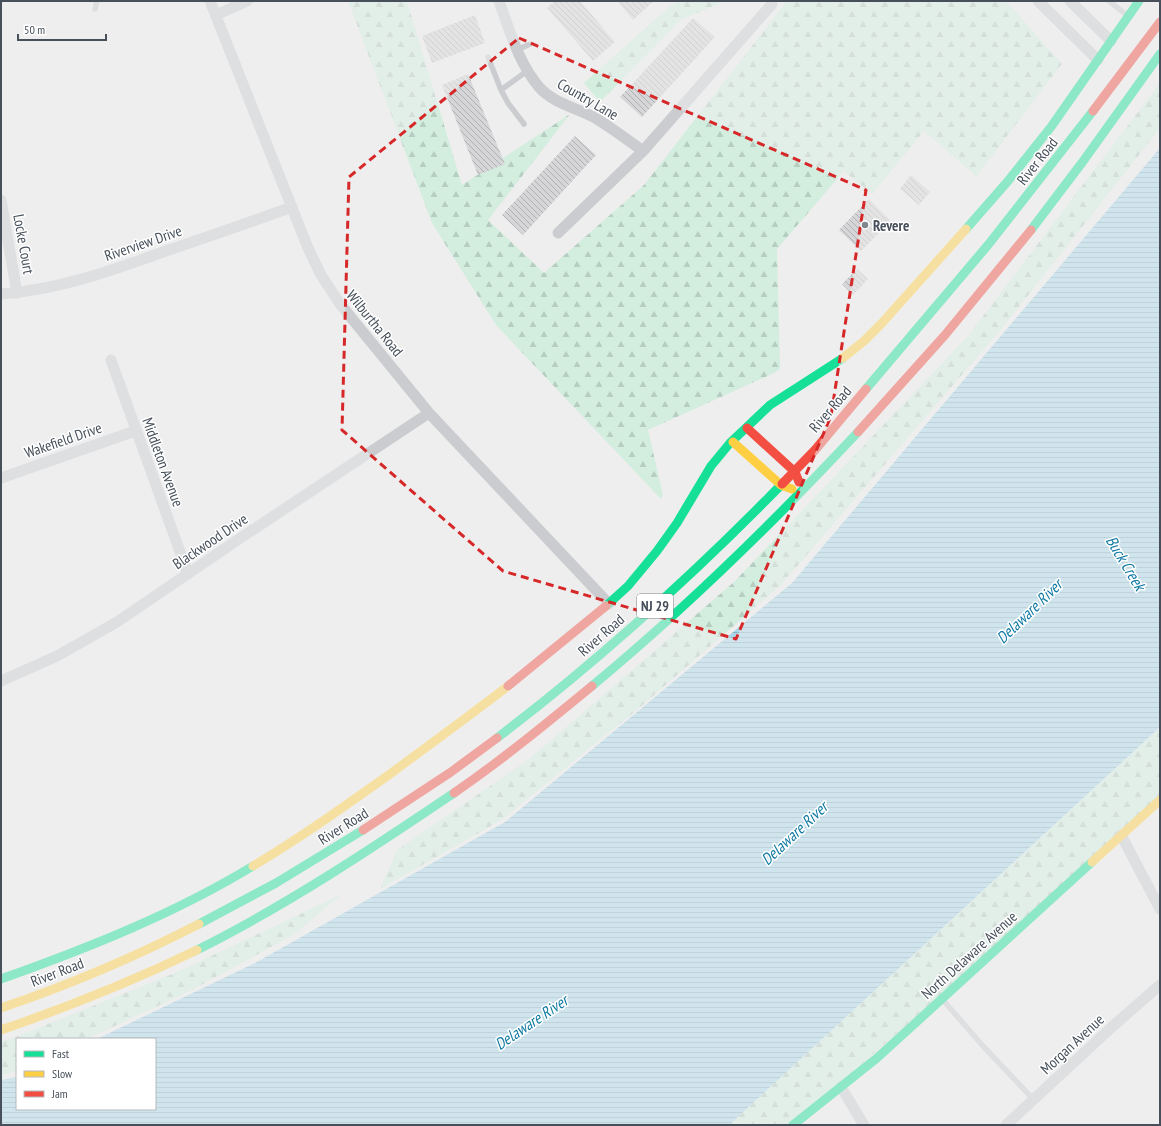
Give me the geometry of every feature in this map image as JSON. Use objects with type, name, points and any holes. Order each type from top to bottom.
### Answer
[{"type":"main road","name":"River Road","points":[[1,979],[62,958],[149,921],[239,874],[295,840],[349,803],[524,674],[609,604],[630,583],[668,537],[717,458],[759,415],[783,397],[834,366],[860,345],[881,325],[990,202],[1053,124],[1139,1]]},
{"type":"main road","name":"River Road","points":[[1,1008],[63,986],[157,946],[280,881],[339,846],[470,759],[536,708],[601,654],[664,598],[795,472],[976,260],[1075,136],[1160,22]]},
{"type":"main road","name":"NJ 29","points":[[1,1030],[31,1021],[91,998],[149,973],[213,942],[303,892],[375,846],[480,774],[560,712],[638,647],[713,579],[803,493],[897,391],[1005,263],[1106,130],[1160,54]]},
{"type":"main road","points":[[747,428],[795,472],[803,493]]},
{"type":"main road","points":[[733,442],[781,485],[803,493]]},
{"type":"main road","name":"North Delaware Avenue","points":[[793,1125],[877,1058],[1160,800]]},
{"type":"street","name":"Wilburtha Road","points":[[210,1],[308,248],[321,275],[336,298],[429,413],[609,604]]},
{"type":"street","points":[[216,14],[247,1]]},
{"type":"street","name":"Country Lane","points":[[499,1],[517,50],[527,72],[540,88],[552,97],[598,119],[643,151]]},
{"type":"street","points":[[1038,1],[1098,60]]},
{"type":"street","points":[[1070,1],[1111,41]]},
{"type":"street","points":[[558,233],[643,151],[772,4]]},
{"type":"street","name":"Locke Court","points":[[1,200],[17,293]]},
{"type":"street","name":"Riverview Drive","points":[[1,294],[17,293],[58,286],[99,275],[292,207]]},
{"type":"street","name":"Middleton Avenue","points":[[111,360],[188,574]]},
{"type":"street","name":"Blackwood Drive","points":[[1,681],[57,656],[117,622],[429,413]]},
{"type":"street","name":"Wakefield Drive","points":[[1,478],[136,431]]},
{"type":"street","points":[[1121,835],[1160,908]]},
{"type":"street","name":"Morgan Avenue","points":[[1006,1125],[1113,1026],[1160,985]]},
{"type":"street","points":[[841,1087],[864,1125]]},
{"type":"lane","points":[[95,9],[97,1]]},
{"type":"lane","points":[[1109,1],[1128,17]]},
{"type":"lane","points":[[517,50],[530,44]]},
{"type":"lane","points":[[488,57],[501,90],[508,103],[524,124]]},
{"type":"lane","points":[[501,90],[527,72]]},
{"type":"lane","points":[[942,999],[983,1046],[1034,1100]]},
{"type":"highlighted area","points":[[519,38],[866,190],[831,416],[736,639],[503,571],[342,430],[349,177]]},
{"type":"green space","points":[[348,1],[407,1],[462,185],[570,114],[488,220],[544,273],[644,185],[787,1],[1006,1],[1062,64],[975,178],[974,174],[924,131],[872,194],[844,171],[777,249],[780,369],[648,430],[663,495],[661,499],[496,325],[432,223]]},
{"type":"green space","points":[[680,1],[725,1],[681,20],[600,102],[584,83],[671,5]]},
{"type":"green space","points":[[1160,83],[1160,128],[1154,136],[1003,327],[780,586],[638,709],[500,821],[380,889],[397,850],[528,760],[734,582],[968,336]]},
{"type":"green space","points":[[1160,727],[1160,800],[793,1125],[729,1125]]},
{"type":"green space","points":[[342,894],[295,934],[190,991],[89,1038],[16,1038],[16,1071],[1,1075],[1,1042],[175,973]]},
{"type":"water","points":[[1160,148],[1160,727],[729,1125],[1,1125],[1,1080],[16,1077],[16,1110],[156,1110],[156,1038],[99,1038],[255,963],[505,822],[792,583]]},
{"type":"building","points":[[555,1],[580,1],[615,42],[593,61],[547,8]]},
{"type":"building","points":[[617,1],[654,1],[633,20]]},
{"type":"building","points":[[475,15],[485,43],[432,63],[422,36]]},
{"type":"building","points":[[693,18],[715,37],[642,117],[620,97]]},
{"type":"building","points":[[468,74],[505,164],[478,175],[442,85]]},
{"type":"building","points":[[575,136],[596,155],[523,235],[502,215]]},
{"type":"building","points":[[911,175],[930,192],[919,205],[900,189]]},
{"type":"building","name":"Revere","points":[[869,199],[891,221],[861,251],[839,230]]},
{"type":"building","points":[[857,269],[868,279],[853,295],[842,284]]},
{"type":"traffic: fast","points":[[966,229],[1008,181],[1051,127],[1139,1]]},
{"type":"traffic: fast","points":[[1031,230],[1081,164],[1160,54]]},
{"type":"traffic: fast","points":[[866,389],[988,245],[1093,111]]},
{"type":"traffic: fast","points":[[606,606],[628,586],[657,551],[677,523],[711,466],[730,443],[770,405],[843,358]]},
{"type":"traffic: fast","points":[[592,686],[729,564],[858,432]]},
{"type":"traffic: fast","points":[[497,738],[572,679],[644,616],[714,551],[782,484]]},
{"type":"traffic: fast","points":[[197,950],[230,933],[328,876],[454,793]]},
{"type":"traffic: fast","points":[[199,924],[276,883],[363,830]]},
{"type":"traffic: fast","points":[[793,1125],[877,1058],[1092,862]]},
{"type":"traffic: fast","points":[[1,979],[130,929],[193,900],[253,866]]},
{"type":"traffic: slow","points":[[843,358],[864,341],[882,323],[966,229]]},
{"type":"traffic: slow","points":[[733,442],[781,485],[792,489]]},
{"type":"traffic: slow","points":[[253,866],[356,798],[508,686]]},
{"type":"traffic: slow","points":[[1092,862],[1160,800]]},
{"type":"traffic: slow","points":[[1,1008],[102,970],[199,924]]},
{"type":"traffic: slow","points":[[1,1030],[100,993],[197,950]]},
{"type":"traffic: jam","points":[[1093,111],[1160,22]]},
{"type":"traffic: jam","points":[[858,432],[945,335],[1031,230]]},
{"type":"traffic: jam","points":[[782,484],[815,450],[866,389]]},
{"type":"traffic: jam","points":[[747,428],[795,472],[799,482]]},
{"type":"traffic: jam","points":[[508,686],[606,606]]},
{"type":"traffic: jam","points":[[454,793],[507,754],[592,686]]},
{"type":"traffic: jam","points":[[363,830],[451,772],[497,738]]},
{"type":"place","name":"Revere","points":[[865,225]]},
{"type":"water label","name":"Buck Creek","points":[[1126,563]]},
{"type":"water label","name":"Delaware River","points":[[1029,611]]},
{"type":"water label","name":"Delaware River","points":[[794,833]]},
{"type":"water label","name":"Delaware River","points":[[531,1022]]}]
